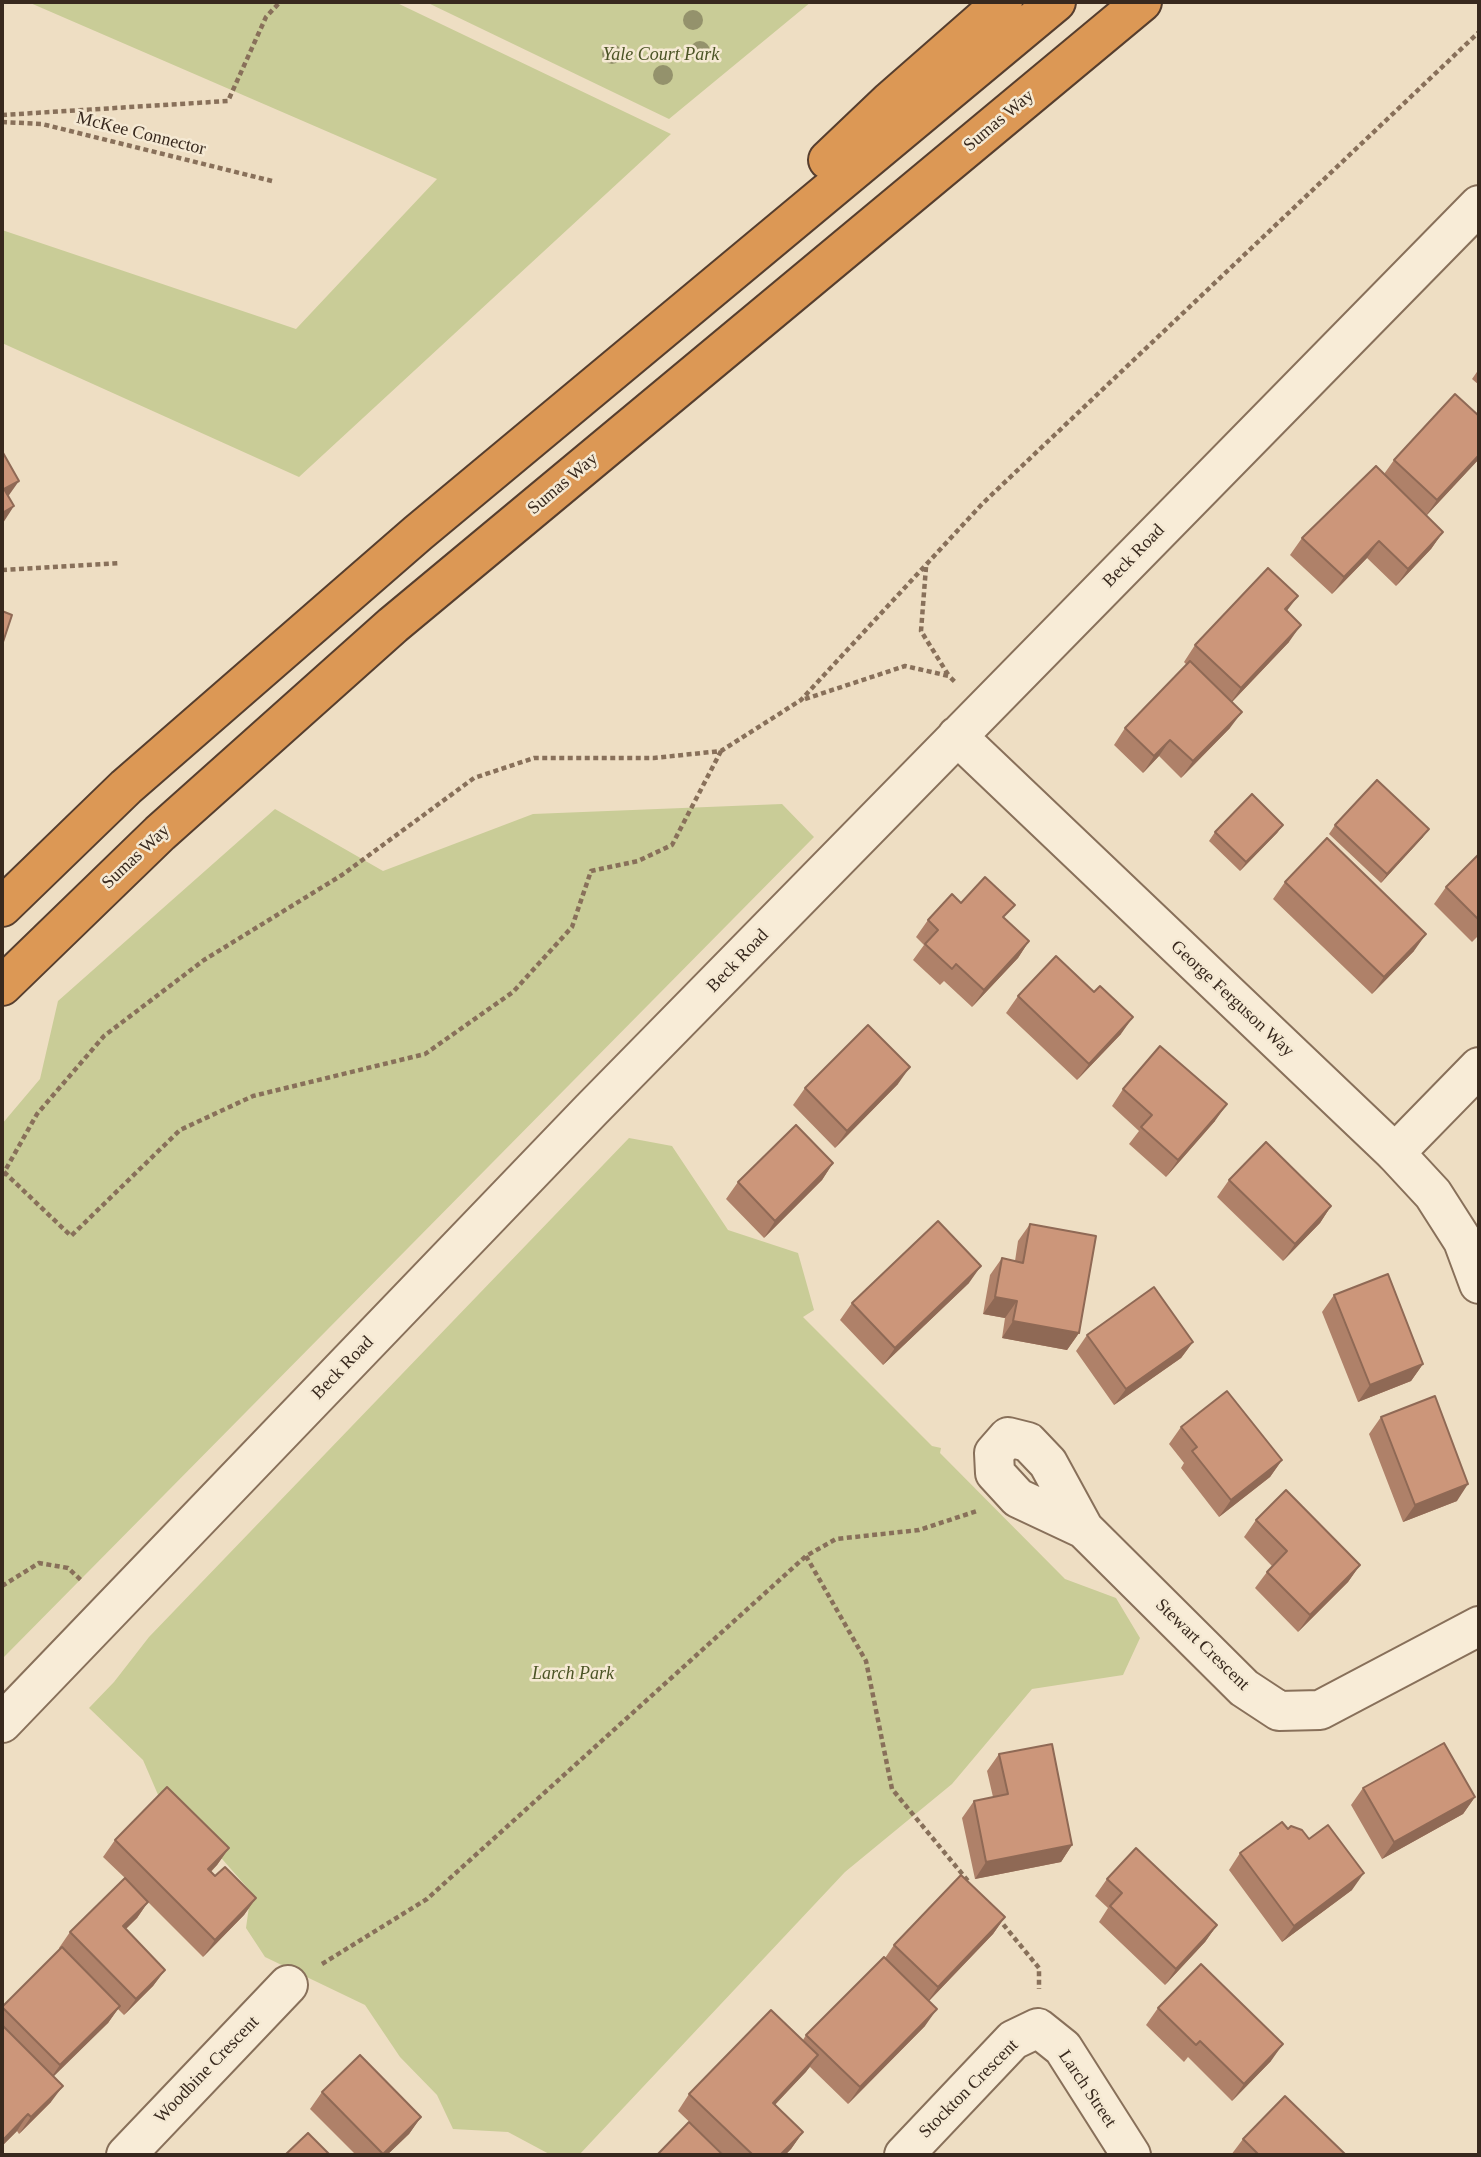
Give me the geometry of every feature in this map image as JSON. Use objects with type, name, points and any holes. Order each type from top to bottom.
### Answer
[{"type":"highway","points":[[591,387],[890,101],[1003,2]]},
{"type":"highway","points":[[2,907],[126,787],[591,387],[1056,2]]},
{"type":"highway","name":"Sumas Way","points":[[2,986],[160,833],[393,625],[1142,2]]},
{"type":"street","name":"Beck Road","points":[[2,1723],[581,1120],[1479,205]]},
{"type":"street","name":"George Ferguson Way","points":[[957,736],[1395,1153],[1433,1194],[1463,1241],[1479,1284]]},
{"type":"street","points":[[1395,1153],[1479,1067]]},
{"type":"street","points":[[1018,1498],[995,1473],[994,1453],[1007,1437],[1028,1442],[1048,1463],[1084,1529]]},
{"type":"street","name":"Stewart Crescent","points":[[1018,1498],[1084,1529],[1244,1688],[1279,1711],[1320,1710],[1479,1626]]},
{"type":"street","name":"Woodbine Crescent","points":[[126,2155],[288,1984]]},
{"type":"street","name":"Stockton Crescent","points":[[904,2155],[1013,2040],[1038,2028]]},
{"type":"street","name":"Larch Street","points":[[1038,2028],[1063,2048],[1131,2155]]},
{"type":"path","points":[[2,115],[228,101],[266,17],[281,2]]},
{"type":"path","points":[[801,701],[983,503],[1479,32]]},
{"type":"path","name":"McKee Connector","points":[[2,122],[42,124],[272,181]]},
{"type":"path","points":[[2,570],[120,562]]},
{"type":"path","points":[[926,566],[921,631],[950,676],[984,709]]},
{"type":"path","points":[[721,751],[672,845],[638,861],[592,871],[572,928],[513,992],[425,1054],[253,1096],[180,1130],[71,1236],[3,1174],[37,1114],[104,1036],[204,960],[342,875],[474,778],[534,758],[654,758],[721,751],[801,701],[905,666],[950,676]]},
{"type":"path","points":[[288,1984],[427,1899],[806,1556],[836,1539],[919,1530],[1018,1498]]},
{"type":"path","points":[[806,1556],[866,1661],[892,1790],[970,1884]]},
{"type":"path","points":[[2,1586],[39,1563],[68,1568],[110,1608]]},
{"type":"path","points":[[996,1915],[1039,1968],[1038,2028]]},
{"type":"green space","points":[[28,2],[395,2],[671,134],[299,477],[2,343],[2,230],[296,329],[437,179]]},
{"type":"green space","name":"Yale Court Park","points":[[426,2],[811,2],[669,119]]},
{"type":"green space","points":[[782,804],[814,837],[2,1659],[2,1124],[40,1079],[58,1001],[275,809],[383,871],[533,814]]},
{"type":"green space","name":"Larch Park","points":[[629,1138],[672,1146],[728,1230],[798,1253],[814,1310],[803,1317],[932,1446],[941,1448],[940,1453],[1065,1579],[1116,1598],[1140,1638],[1123,1675],[1032,1689],[952,1784],[845,1872],[579,2155],[551,2155],[508,2132],[453,2129],[437,2095],[400,2057],[365,2005],[265,1957],[246,1928],[251,1892],[216,1852],[159,1797],[143,1760],[89,1708],[114,1682],[149,1637]]},
{"type":"building","points":[[1455,394],[1479,416],[1479,455],[1437,500],[1394,460]]},
{"type":"building","points":[[2,451],[19,481],[4,489],[14,506],[2,513]]},
{"type":"building","points":[[1376,466],[1443,532],[1408,569],[1379,541],[1344,577],[1302,538]]},
{"type":"building","points":[[1268,568],[1298,596],[1285,609],[1301,625],[1241,688],[1195,645]]},
{"type":"building","points":[[2,611],[12,615],[2,645]]},
{"type":"building","points":[[1190,661],[1242,712],[1193,761],[1170,740],[1154,756],[1125,728]]},
{"type":"building","points":[[1377,780],[1429,829],[1387,874],[1335,825]]},
{"type":"building","points":[[1252,794],[1283,825],[1246,862],[1215,832]]},
{"type":"building","points":[[1327,838],[1426,934],[1384,977],[1285,882]]},
{"type":"building","points":[[1479,854],[1479,920],[1446,887]]},
{"type":"building","points":[[985,877],[1015,905],[1003,917],[1029,941],[984,990],[956,964],[952,969],[925,944],[938,930],[928,920],[952,894],[961,903]]},
{"type":"building","points":[[1056,956],[1094,992],[1100,986],[1133,1017],[1089,1064],[1018,996]]},
{"type":"building","points":[[868,1025],[910,1067],[847,1131],[805,1088]]},
{"type":"building","points":[[1160,1046],[1227,1104],[1178,1160],[1141,1127],[1152,1115],[1123,1089]]},
{"type":"building","points":[[796,1125],[833,1163],[775,1221],[738,1182]]},
{"type":"building","points":[[1266,1142],[1331,1206],[1295,1244],[1229,1180]]},
{"type":"building","points":[[938,1221],[981,1266],[895,1348],[852,1303]]},
{"type":"building","points":[[1030,1224],[1096,1236],[1079,1333],[1013,1321],[1017,1301],[995,1297],[1002,1258],[1023,1263]]},
{"type":"building","points":[[1388,1274],[1423,1364],[1370,1385],[1334,1295]]},
{"type":"building","points":[[1154,1287],[1193,1342],[1126,1389],[1087,1335]]},
{"type":"building","points":[[1227,1391],[1282,1460],[1231,1500],[1192,1451],[1197,1447],[1181,1427]]},
{"type":"building","points":[[1435,1396],[1468,1484],[1415,1505],[1381,1417]]},
{"type":"building","points":[[1286,1490],[1360,1565],[1310,1615],[1267,1572],[1287,1551],[1256,1520]]},
{"type":"building","points":[[1444,1743],[1475,1797],[1394,1842],[1363,1788]]},
{"type":"building","points":[[1052,1744],[1072,1845],[986,1862],[974,1801],[1008,1794],[999,1754]]},
{"type":"building","points":[[167,1787],[229,1848],[208,1869],[215,1876],[225,1867],[256,1898],[215,1940],[115,1840]]},
{"type":"building","points":[[1282,1822],[1288,1829],[1291,1826],[1302,1830],[1309,1839],[1328,1825],[1364,1873],[1294,1926],[1240,1853]]},
{"type":"building","points":[[1136,1848],[1217,1925],[1176,1969],[1110,1906],[1122,1893],[1107,1879]]},
{"type":"building","points":[[961,1875],[1005,1917],[938,1987],[894,1945]]},
{"type":"building","points":[[125,1878],[148,1902],[123,1926],[165,1970],[136,1999],[70,1932]]},
{"type":"building","points":[[62,1947],[120,2006],[60,2065],[2,2007]]},
{"type":"building","points":[[884,1957],[937,2009],[860,2087],[806,2035]]},
{"type":"building","points":[[1201,1964],[1283,2044],[1244,2084],[1200,2041],[1196,2045],[1158,2008]]},
{"type":"building","points":[[771,2010],[818,2055],[773,2103],[803,2132],[780,2155],[753,2155],[689,2094]]},
{"type":"building","points":[[2,2025],[63,2086],[31,2117],[28,2114],[2,2141]]},
{"type":"building","points":[[360,2055],[421,2117],[383,2154],[322,2092]]},
{"type":"building","points":[[1285,2096],[1346,2155],[1259,2155],[1243,2139]]},
{"type":"building","points":[[689,2122],[723,2155],[657,2155]]},
{"type":"building","points":[[308,2133],[330,2155],[285,2155]]}]
